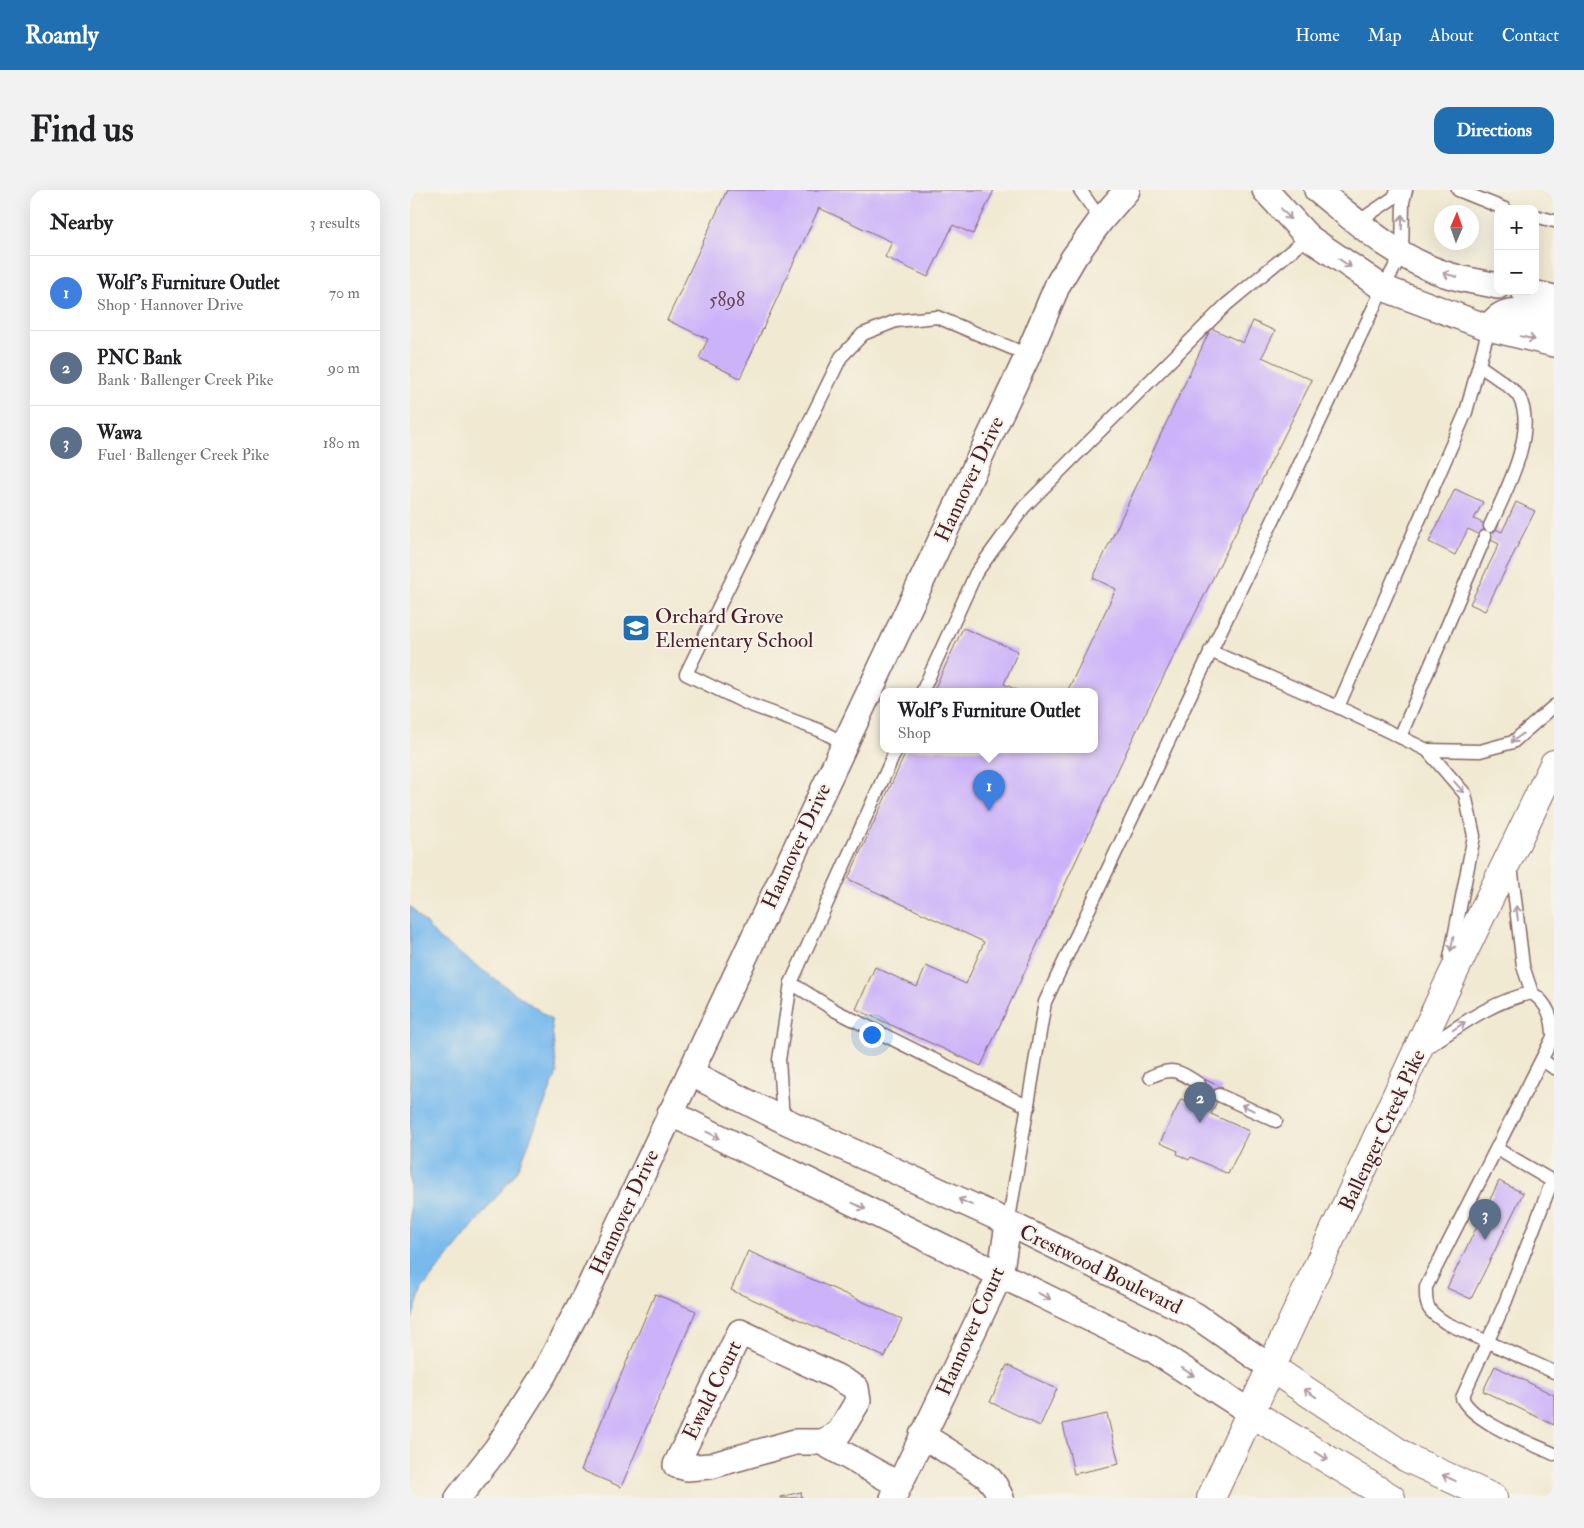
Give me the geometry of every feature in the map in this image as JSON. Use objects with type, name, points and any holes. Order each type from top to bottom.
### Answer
[{"type":"main road","name":"Ballenger Creek Pike","points":[[1211,1498],[1270,1367],[1419,1053],[1441,999],[1554,764]]},
{"type":"main road","name":"Crestwood Boulevard","points":[[1270,1367],[1407,1458],[1493,1498]]},
{"type":"main road","points":[[1250,1412],[1391,1498]]},
{"type":"street","name":"Hannover Drive","points":[[458,1498],[497,1448],[544,1374],[586,1294],[1028,354],[1058,284],[1101,220],[1127,190]]},
{"type":"street","points":[[1265,190],[1308,237],[1383,288],[1489,328],[1554,344]]},
{"type":"street","points":[[1317,190],[1382,242],[1402,254],[1445,274],[1494,285]]},
{"type":"street","points":[[1539,294],[1554,298]]},
{"type":"street","points":[[1489,328],[1496,317],[1505,311],[1517,311],[1554,320]]},
{"type":"street","name":"Crestwood Boulevard","points":[[690,1073],[783,1120],[874,1160],[1195,1315],[1270,1367]]},
{"type":"street","points":[[670,1113],[1152,1349],[1250,1412]]},
{"type":"street","name":"Hannover Court","points":[[896,1492],[1000,1275],[1008,1225]]},
{"type":"street","name":"Ewald Court","points":[[822,1442],[839,1433],[858,1401],[856,1388],[837,1377],[740,1332],[676,1465],[687,1468],[710,1466],[795,1442],[822,1442],[896,1492]]},
{"type":"street","points":[[922,1435],[987,1476],[996,1486],[1001,1498]]},
{"type":"lane","points":[[1080,190],[1101,220]]},
{"type":"lane","points":[[1358,222],[1393,198],[1398,190]]},
{"type":"lane","points":[[1008,1225],[1046,1002],[1210,651],[1383,288],[1402,254],[1402,216],[1406,190]]},
{"type":"lane","points":[[1458,190],[1495,205]]},
{"type":"lane","points":[[1539,217],[1554,220]]},
{"type":"lane","points":[[924,688],[976,573],[1024,506],[1226,304],[1308,237]]},
{"type":"lane","points":[[844,743],[819,730],[748,704],[686,674],[841,357],[863,334],[896,321],[936,317],[1028,354]]},
{"type":"lane","points":[[1338,707],[1466,412],[1489,328]]},
{"type":"lane","points":[[1400,737],[1507,490],[1523,441],[1526,421],[1518,396],[1480,366]]},
{"type":"lane","points":[[1210,651],[1338,707],[1427,750],[1465,794],[1474,836],[1441,999]]},
{"type":"lane","points":[[1427,750],[1480,751],[1513,742],[1554,706]]},
{"type":"lane","points":[[783,1120],[779,1060],[791,983],[895,753]]},
{"type":"lane","points":[[1510,858],[1523,966],[1532,993],[1539,998],[1551,1013],[1553,1037],[1426,1287],[1425,1303],[1432,1314],[1446,1323],[1554,1372]]},
{"type":"lane","points":[[791,983],[836,1011],[1029,1107]]},
{"type":"lane","points":[[1419,1053],[1497,1003],[1510,997],[1532,993]]},
{"type":"lane","points":[[1542,1060],[1554,1068]]},
{"type":"lane","points":[[1150,1078],[1161,1072],[1174,1070],[1199,1084]]},
{"type":"lane","points":[[1219,1095],[1276,1121]]},
{"type":"lane","points":[[1497,1149],[1553,1182],[1505,1303],[1486,1341],[1462,1398],[1467,1407],[1479,1416],[1554,1454]]},
{"type":"water","points":[[410,906],[439,939],[551,1019],[557,1073],[518,1170],[422,1289],[410,1324]]},
{"type":"building","points":[[727,190],[994,190],[973,234],[953,225],[928,277],[885,257],[892,242],[819,208],[740,378],[699,358],[708,339],[667,320]]},
{"type":"building","points":[[1253,321],[1275,331],[1262,357],[1312,380],[1130,744],[981,1066],[856,1009],[875,967],[917,987],[926,966],[966,984],[984,942],[848,879],[906,753],[1098,753],[1098,688],[1069,688],[1116,589],[1093,578],[1211,328],[1243,343]]},
{"type":"building","points":[[1455,489],[1483,502],[1474,519],[1502,532],[1516,502],[1535,511],[1485,611],[1470,604],[1499,544],[1468,529],[1455,555],[1429,542]]},
{"type":"building","points":[[963,628],[1018,651],[1004,684],[1012,688],[935,688]]},
{"type":"building","points":[[1202,1078],[1223,1088],[1211,1114],[1249,1131],[1228,1174],[1191,1157],[1189,1160],[1177,1154],[1178,1151],[1160,1143],[1181,1099],[1190,1103]]},
{"type":"building","points":[[1499,1181],[1523,1193],[1471,1299],[1447,1288]]},
{"type":"building","points":[[748,1251],[902,1319],[885,1357],[731,1290]]},
{"type":"building","points":[[655,1294],[696,1311],[621,1487],[581,1470]]},
{"type":"building","points":[[1007,1365],[1057,1389],[1040,1426],[990,1402]]},
{"type":"building","points":[[1495,1366],[1554,1395],[1554,1425],[1483,1391]]},
{"type":"building","points":[[1107,1414],[1119,1464],[1074,1474],[1063,1424]]},
{"type":"building","points":[[801,1492],[802,1498],[780,1498],[780,1497]]},
{"type":"place","name":"Orchard Grove Elementary School","points":[[636,628]]},
{"type":"place","name":"Wolf's Furniture Outlet","points":[[989,811]]},
{"type":"place","name":"PNC Bank","points":[[1200,1123]]},
{"type":"place","name":"Wawa","points":[[1485,1240]]}]
